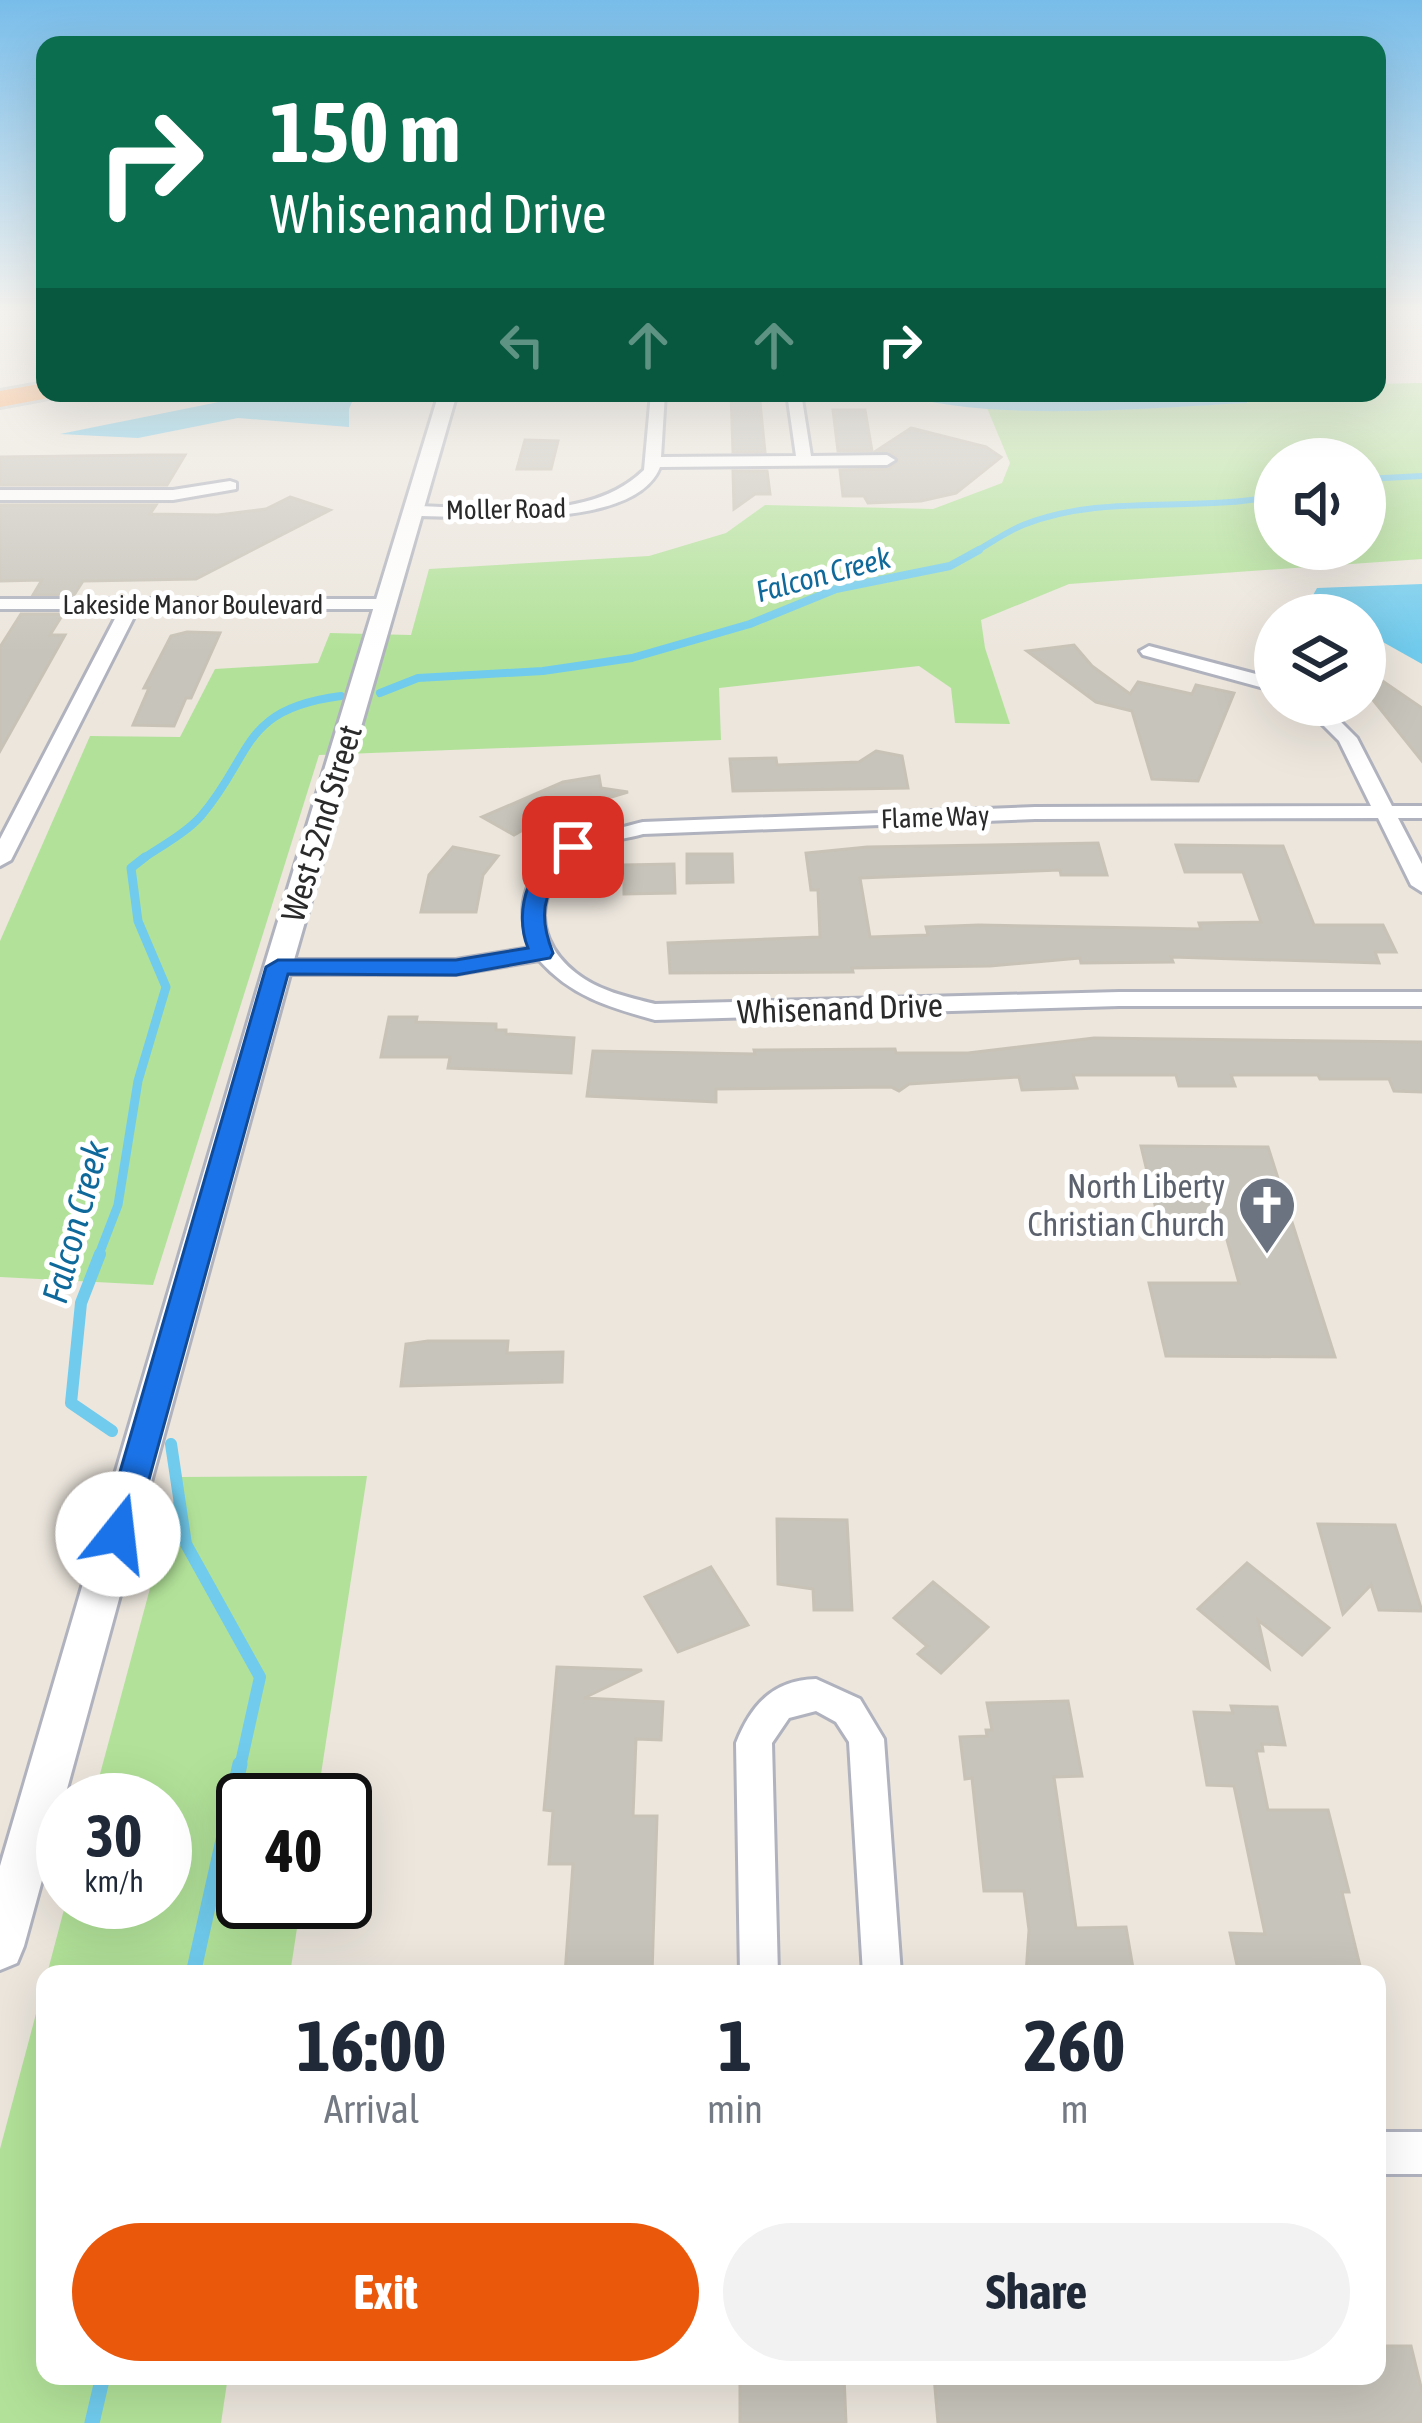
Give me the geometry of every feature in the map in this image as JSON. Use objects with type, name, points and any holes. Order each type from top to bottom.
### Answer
[{"type":"street","name":"West 52nd Street","points":[[0,1946],[278,967],[438,426]]},
{"type":"street","points":[[656,426],[653,462],[887,460]]},
{"type":"street","points":[[799,426],[804,461]]},
{"type":"street","name":"Moller Road","points":[[414,511],[591,505],[638,487],[653,462]]},
{"type":"street","points":[[0,495],[173,495],[230,486]]},
{"type":"street","name":"Lakeside Manor Boulevard","points":[[0,604],[386,604]]},
{"type":"street","points":[[0,860],[132,604]]},
{"type":"street","points":[[1149,651],[1254,679]]},
{"type":"street","points":[[1335,726],[1347,738],[1422,885]]},
{"type":"street","name":"Flame Way","points":[[542,953],[531,921],[546,872],[573,847],[628,830],[1035,813],[1422,812]]},
{"type":"street","points":[[278,967],[456,968],[542,953]]},
{"type":"street","name":"Whisenand Drive","points":[[542,953],[584,991],[630,1008],[673,1013],[1076,999],[1422,999]]},
{"type":"street","points":[[760,1965],[754,1743],[767,1712],[786,1699],[809,1695],[848,1710],[866,1739],[881,1965]]},
{"type":"street","points":[[1386,2153],[1422,2153]]},
{"type":"green space","points":[[995,426],[1422,426],[1422,559],[1386,562],[1386,438],[1254,438],[1254,570],[1267,570],[1069,584],[981,620],[985,648],[1010,724],[955,723],[951,688],[919,666],[719,688],[721,740],[319,755],[153,1285],[0,1277],[0,941],[90,736],[180,737],[215,669],[318,663],[330,633],[411,635],[429,569],[649,556],[726,533],[765,505],[933,509],[1002,483],[1010,463]]},
{"type":"green space","points":[[367,1476],[321,1773],[216,1773],[216,1929],[297,1929],[291,1965],[49,1965],[59,1929],[192,1929],[192,1773],[100,1773],[180,1477]]},
{"type":"green space","points":[[36,2014],[36,2385],[227,2385],[221,2423],[0,2423],[0,2149]]},
{"type":"water","points":[[99,426],[198,426],[138,438],[60,434]]},
{"type":"water","points":[[1422,584],[1422,664],[1386,644],[1386,594],[1314,594],[1317,588]]},
{"type":"building","points":[[732,426],[762,426],[765,452],[733,452]]},
{"type":"building","points":[[835,426],[868,426],[872,451],[838,451]]},
{"type":"building","points":[[911,428],[986,447],[1001,457],[956,493],[921,501],[868,503],[864,496],[843,496],[840,470],[889,469],[899,459],[889,451],[876,451]]},
{"type":"building","points":[[525,440],[558,441],[551,469],[517,469]]},
{"type":"building","points":[[185,455],[167,485],[0,485],[0,457]]},
{"type":"building","points":[[733,471],[767,471],[770,494],[755,494],[734,509]]},
{"type":"building","points":[[290,497],[330,510],[196,579],[83,581],[74,595],[33,595],[42,580],[0,581],[0,505],[156,505],[150,514],[218,515],[266,509]]},
{"type":"building","points":[[21,614],[63,614],[50,635],[65,635],[0,751],[0,647]]},
{"type":"building","points":[[220,633],[191,698],[186,698],[174,726],[133,725],[149,688],[144,688],[171,636]]},
{"type":"building","points":[[1074,645],[1092,666],[1130,694],[1138,682],[1192,694],[1196,685],[1234,693],[1198,781],[1152,779],[1132,711],[1096,702],[1027,651]]},
{"type":"building","points":[[1386,683],[1422,708],[1422,761],[1386,716]]},
{"type":"building","points":[[876,751],[902,756],[908,788],[733,791],[730,759],[776,758],[777,765],[859,762]]},
{"type":"building","points":[[599,776],[601,788],[628,792],[548,816],[514,835],[482,817],[563,782]]},
{"type":"building","points":[[1098,843],[1107,875],[1061,875],[1060,870],[860,878],[870,937],[928,935],[926,927],[1201,929],[1199,923],[1261,922],[1243,872],[1185,872],[1176,845],[1283,846],[1314,925],[1383,925],[1396,952],[1375,952],[1379,963],[1171,957],[1173,962],[1081,963],[1080,958],[990,966],[852,968],[853,972],[670,973],[668,943],[820,937],[818,890],[811,890],[806,853],[867,847]]},
{"type":"building","points":[[453,847],[498,856],[483,875],[476,912],[421,912],[429,875]]},
{"type":"building","points":[[687,854],[732,854],[733,882],[687,883]]},
{"type":"building","points":[[674,864],[675,893],[624,894],[624,865]]},
{"type":"building","points":[[389,1017],[496,1024],[496,1030],[506,1030],[506,1034],[574,1038],[571,1073],[448,1068],[450,1057],[381,1057]]},
{"type":"building","points":[[1094,1038],[1422,1042],[1422,1092],[1394,1091],[1389,1079],[1320,1079],[1318,1075],[1231,1075],[1235,1086],[1179,1086],[1176,1075],[1073,1075],[1077,1088],[1022,1090],[1019,1077],[909,1084],[899,1091],[891,1087],[716,1089],[716,1102],[587,1096],[593,1051],[755,1054],[754,1050],[895,1049],[896,1053],[968,1053]]},
{"type":"building","name":"North Liberty Christian Church","points":[[1141,1146],[1268,1147],[1335,1357],[1166,1356],[1149,1283],[1239,1283],[1224,1229],[1161,1230]]},
{"type":"building","points":[[508,1341],[507,1353],[563,1352],[562,1382],[401,1386],[406,1344]]},
{"type":"building","points":[[777,1519],[847,1520],[852,1610],[814,1610],[813,1589],[778,1584]]},
{"type":"building","points":[[1318,1524],[1395,1525],[1422,1611],[1379,1610],[1371,1585],[1343,1614]]},
{"type":"building","points":[[1247,1563],[1329,1628],[1302,1655],[1258,1620],[1269,1668],[1198,1609]]},
{"type":"building","points":[[711,1567],[748,1625],[678,1652],[645,1597]]},
{"type":"building","points":[[933,1582],[988,1627],[941,1673],[918,1654],[927,1646],[894,1618]]},
{"type":"building","points":[[557,1667],[642,1670],[584,1698],[663,1702],[661,1740],[636,1739],[633,1816],[657,1816],[652,1965],[566,1965],[573,1864],[549,1864],[553,1811],[544,1810]]},
{"type":"building","points":[[1068,1701],[1082,1776],[1054,1777],[1076,1928],[1126,1927],[1132,1965],[1027,1965],[1029,1930],[1024,1891],[984,1891],[972,1778],[965,1779],[960,1737],[987,1736],[986,1730],[992,1730],[987,1703]]},
{"type":"building","points":[[1231,1706],[1277,1707],[1285,1745],[1262,1744],[1263,1751],[1256,1751],[1268,1810],[1328,1810],[1349,1892],[1342,1892],[1360,1965],[1237,1965],[1230,1933],[1265,1934],[1234,1786],[1207,1785],[1194,1712],[1233,1713]]},
{"type":"building","points":[[1386,2346],[1411,2346],[1422,2391],[1422,2423],[938,2423],[935,2385],[1386,2385]]},
{"type":"building","points":[[740,2385],[844,2385],[846,2423],[740,2423]]},
{"type":"waterway","name":"Falcon Creek","points":[[1386,478],[1422,476]]},
{"type":"waterway","name":"Falcon Creek","points":[[973,553],[1023,525],[1084,509],[1254,499]]},
{"type":"waterway","name":"Falcon Creek","points":[[380,693],[418,678],[543,671],[632,658],[750,624],[836,589],[950,566],[979,550]]},
{"type":"waterway","name":"Falcon Creek","points":[[142,859],[201,816],[266,723],[308,702],[341,696]]},
{"type":"waterway","name":"Falcon Creek","points":[[98,1257],[118,1205],[138,1081],[166,987],[138,921],[131,868],[142,859]]},
{"type":"waterway","name":"Falcon Creek","points":[[100,1254],[81,1303],[71,1403],[112,1431]]},
{"type":"waterway","name":"Falcon Creek","points":[[171,1444],[186,1544],[260,1677],[240,1767]]},
{"type":"waterway","name":"Falcon Creek","points":[[195,1965],[240,1764]]},
{"type":"waterway","name":"Falcon Creek","points":[[92,2423],[101,2385]]},
{"type":"place","name":"North Liberty Christian Church","points":[[1267,1256]]},
{"type":"route","points":[[118,1534],[278,967],[456,968],[542,953],[532,928],[534,901],[546,872],[573,847]]}]
